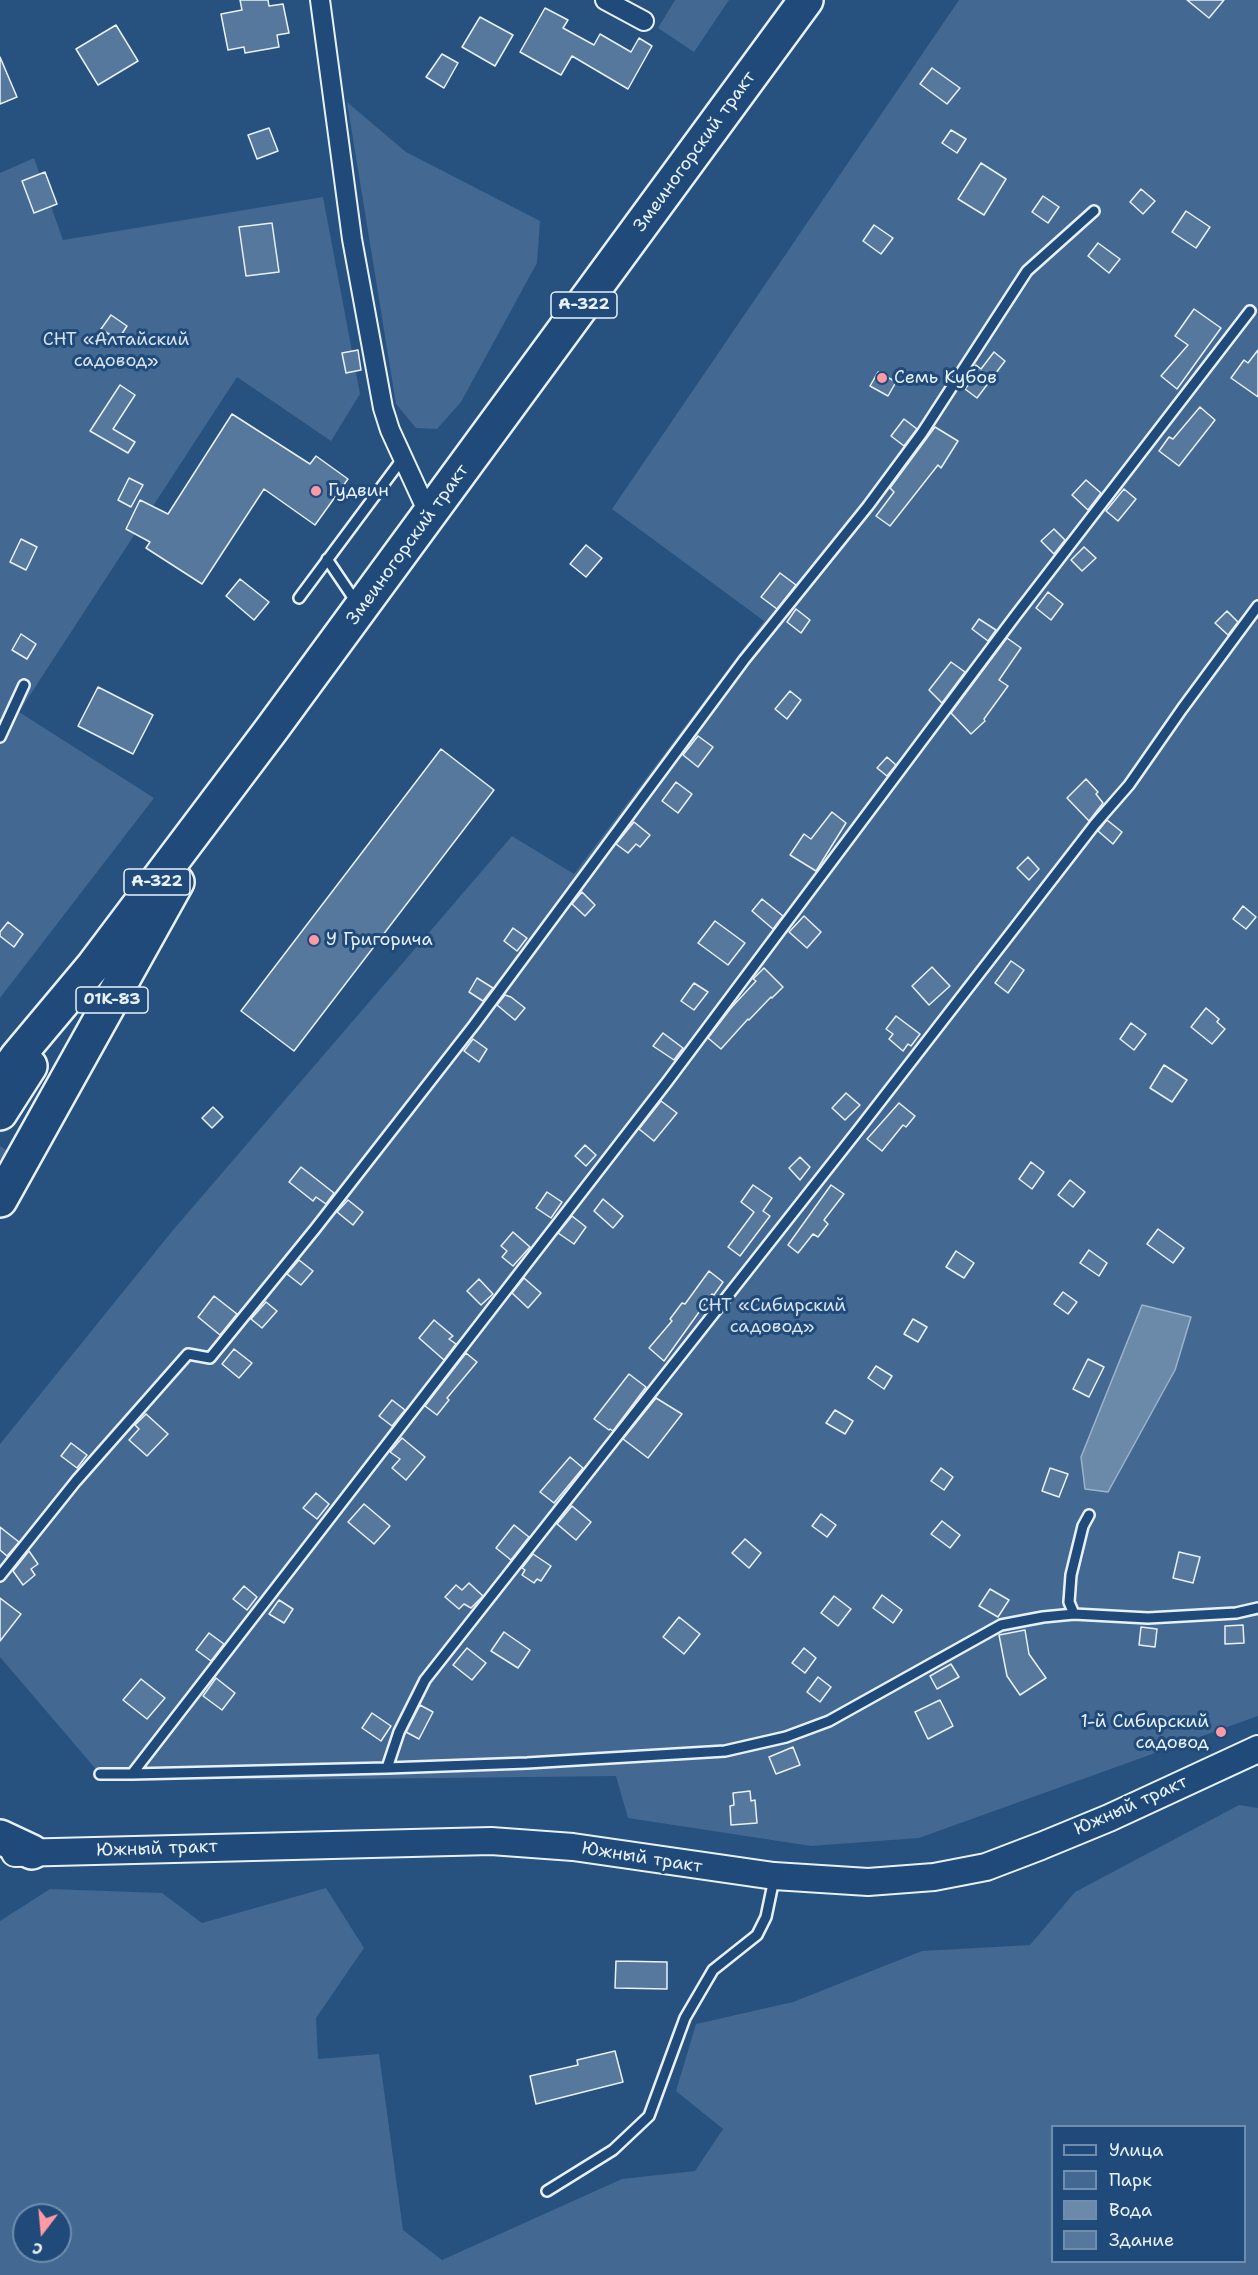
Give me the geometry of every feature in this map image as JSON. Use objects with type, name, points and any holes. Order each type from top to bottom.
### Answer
[{"type":"highway","name":"Змеиногорский тракт","points":[[0,1081],[17,1057],[94,965],[220,799],[806,0]]},
{"type":"highway","name":"01К-83","points":[[0,1200],[160,913],[220,799]]},
{"type":"highway","points":[[6,1150],[160,913]]},
{"type":"highway","points":[[0,1113],[94,965]]},
{"type":"highway","points":[[0,1837],[32,1852]]},
{"type":"main road","name":"Южный тракт","points":[[0,1854],[491,1841],[573,1847],[774,1876],[868,1882],[934,1877],[986,1867],[1108,1818],[1258,1749]]},
{"type":"street","points":[[320,0],[352,239],[381,397],[390,430],[429,515]]},
{"type":"street","points":[[605,0],[644,21]]},
{"type":"lane","points":[[0,1576],[76,1481],[189,1354],[210,1358],[315,1229],[474,1025],[744,660],[868,506],[922,433],[1027,271],[1094,211]]},
{"type":"lane","points":[[132,1774],[667,1082],[1009,625],[1250,311]]},
{"type":"lane","points":[[299,598],[403,458]]},
{"type":"lane","points":[[327,559],[361,609]]},
{"type":"lane","points":[[387,1768],[399,1732],[425,1680],[852,1138],[1095,824],[1129,785],[1182,708],[1258,606]]},
{"type":"lane","points":[[0,737],[24,685]]},
{"type":"lane","points":[[1074,1614],[1069,1602],[1071,1575],[1083,1526],[1089,1515]]},
{"type":"lane","points":[[100,1774],[526,1763],[725,1751],[786,1737],[830,1721],[1001,1625],[1074,1614],[1148,1618],[1236,1613],[1258,1608]]},
{"type":"lane","points":[[547,2191],[613,2150],[649,2116],[685,2018],[713,1970],[758,1935],[766,1917],[774,1876]]},
{"type":"green space","points":[[675,0],[729,0],[694,52],[658,28]]},
{"type":"green space","name":"СНТ «Сибирский садовод»","points":[[959,0],[1258,0],[1258,1716],[919,1838],[811,1846],[628,1818],[616,1776],[266,1780],[100,1774],[0,1657],[0,1444],[173,1230],[512,836],[574,874],[764,621],[612,509]]},
{"type":"green space","points":[[347,102],[406,152],[540,221],[537,263],[461,402],[437,429],[416,428],[396,404]]},
{"type":"green space","name":"СНТ «Алтайский садовод»","points":[[34,158],[63,240],[323,197],[360,394],[331,441],[237,377],[19,712],[154,798],[0,998],[0,173]]},
{"type":"green space","points":[[1239,1805],[1258,1808],[1258,2275],[0,2275],[0,1921],[50,1889],[162,1893],[202,1923],[326,1888],[364,1948],[316,2018],[318,2059],[379,2054],[403,2230],[442,2260],[622,2179],[695,2171],[723,2129],[676,2091],[696,2024],[793,2002],[922,1951],[1030,1945],[1075,1892]]},
{"type":"water","points":[[1142,1305],[1191,1317],[1175,1370],[1108,1492],[1085,1489],[1081,1457]]},
{"type":"building","points":[[240,0],[268,0],[269,6],[283,4],[289,33],[277,35],[279,47],[245,53],[244,47],[228,50],[221,14],[242,10]]},
{"type":"building","points":[[1187,0],[1224,0],[1209,18]]},
{"type":"building","points":[[545,8],[568,20],[563,28],[594,45],[600,34],[631,52],[639,38],[652,46],[628,89],[572,56],[561,75],[520,52]]},
{"type":"building","points":[[480,17],[513,35],[495,66],[462,47]]},
{"type":"building","points":[[116,25],[138,61],[98,85],[76,49]]},
{"type":"building","points":[[442,54],[458,63],[444,88],[426,77]]},
{"type":"building","points":[[0,57],[17,97],[0,104]]},
{"type":"building","points":[[932,68],[960,88],[947,104],[920,84]]},
{"type":"building","points":[[269,128],[278,151],[257,159],[248,135]]},
{"type":"building","points":[[951,130],[966,139],[957,153],[942,143]]},
{"type":"building","points":[[981,163],[1006,179],[984,215],[958,199]]},
{"type":"building","points":[[45,172],[57,204],[34,213],[22,181]]},
{"type":"building","points":[[1141,189],[1155,201],[1143,214],[1130,202]]},
{"type":"building","points":[[1043,196],[1059,207],[1048,223],[1032,212]]},
{"type":"building","points":[[1186,211],[1210,227],[1196,248],[1172,232]]},
{"type":"building","points":[[272,223],[279,272],[246,276],[239,227]]},
{"type":"building","points":[[874,225],[893,238],[881,254],[863,241]]},
{"type":"building","points":[[1098,243],[1120,259],[1109,273],[1088,256]]},
{"type":"building","points":[[1194,309],[1221,328],[1177,389],[1161,376],[1188,345],[1175,336]]},
{"type":"building","points":[[111,315],[127,326],[118,340],[101,329]]},
{"type":"building","points":[[358,350],[361,370],[346,373],[342,353]]},
{"type":"building","points":[[1258,350],[1258,397],[1231,378],[1244,360],[1248,363]]},
{"type":"building","points":[[994,352],[1005,361],[977,398],[965,389],[969,384],[964,382],[976,365],[981,369]]},
{"type":"building","points":[[878,372],[896,382],[888,396],[870,386]]},
{"type":"building","points":[[120,385],[135,395],[113,429],[135,442],[128,453],[90,431]]},
{"type":"building","points":[[1200,407],[1215,420],[1179,466],[1159,451],[1169,437],[1173,439]]},
{"type":"building","points":[[232,414],[310,464],[316,456],[348,479],[315,525],[264,489],[202,584],[146,548],[150,542],[126,529],[140,500],[168,514]]},
{"type":"building","points":[[904,419],[917,429],[904,446],[891,436]]},
{"type":"building","points":[[935,427],[958,441],[941,468],[938,465],[890,526],[876,516],[894,492],[890,488]]},
{"type":"building","points":[[129,478],[143,485],[131,507],[118,500]]},
{"type":"building","points":[[1086,480],[1101,493],[1088,510],[1072,495]]},
{"type":"building","points":[[1124,489],[1136,499],[1118,521],[1106,511]]},
{"type":"building","points":[[1054,529],[1065,540],[1054,554],[1041,541]]},
{"type":"building","points":[[21,539],[37,547],[26,570],[10,562]]},
{"type":"building","points":[[586,545],[602,558],[586,577],[570,564]]},
{"type":"building","points":[[1084,547],[1096,558],[1082,571],[1071,560]]},
{"type":"building","points":[[780,573],[796,585],[777,609],[761,597]]},
{"type":"building","points":[[240,579],[269,602],[254,620],[226,596]]},
{"type":"building","points":[[1048,592],[1063,604],[1051,620],[1036,608]]},
{"type":"building","points":[[796,609],[810,620],[801,633],[787,622]]},
{"type":"building","points":[[1227,611],[1238,622],[1228,635],[1215,623]]},
{"type":"building","points":[[979,619],[996,630],[988,641],[972,629]]},
{"type":"building","points":[[21,634],[36,644],[27,659],[12,650]]},
{"type":"building","points":[[1007,638],[1021,648],[999,680],[1008,686],[984,719],[985,721],[971,734],[951,713]]},
{"type":"building","points":[[951,662],[965,672],[942,703],[929,690]]},
{"type":"building","points":[[98,687],[153,715],[133,754],[78,726]]},
{"type":"building","points":[[790,691],[801,700],[787,719],[775,709]]},
{"type":"building","points":[[698,736],[713,747],[698,767],[683,755]]},
{"type":"building","points":[[441,749],[494,790],[294,1051],[241,1011]]},
{"type":"building","points":[[887,757],[896,765],[887,776],[877,768]]},
{"type":"building","points":[[1086,779],[1098,792],[1096,794],[1103,803],[1089,821],[1067,798]]},
{"type":"building","points":[[676,782],[692,794],[678,813],[662,801]]},
{"type":"building","points":[[832,812],[846,823],[816,871],[790,855],[804,834],[811,839]]},
{"type":"building","points":[[1107,820],[1122,832],[1113,844],[1098,831]]},
{"type":"building","points":[[634,822],[650,835],[640,847],[636,844],[628,853],[616,844]]},
{"type":"building","points":[[1028,857],[1039,869],[1029,880],[1017,868]]},
{"type":"building","points":[[582,892],[595,905],[585,916],[572,904]]},
{"type":"building","points":[[762,899],[783,916],[773,929],[752,911]]},
{"type":"building","points":[[1243,906],[1256,917],[1246,929],[1233,919]]},
{"type":"building","points":[[804,916],[821,932],[807,948],[789,932]]},
{"type":"building","points":[[715,921],[745,943],[728,965],[698,943]]},
{"type":"building","points":[[8,922],[23,934],[14,947],[0,936],[0,932]]},
{"type":"building","points":[[513,928],[527,938],[517,951],[504,941]]},
{"type":"building","points":[[1011,961],[1024,970],[1008,993],[995,983]]},
{"type":"building","points":[[932,967],[950,986],[929,1005],[912,986]]},
{"type":"building","points":[[764,968],[783,987],[748,1019],[721,1049],[708,1038],[756,981],[753,979]]},
{"type":"building","points":[[477,978],[493,988],[483,1001],[469,992]]},
{"type":"building","points":[[694,983],[708,992],[694,1010],[681,1001]]},
{"type":"building","points":[[505,995],[525,1008],[515,1020],[497,1005]]},
{"type":"building","points":[[1206,1008],[1219,1019],[1217,1022],[1225,1029],[1212,1044],[1191,1027]]},
{"type":"building","points":[[896,1016],[920,1034],[911,1046],[908,1044],[903,1051],[889,1039],[893,1034],[886,1029]]},
{"type":"building","points":[[1131,1023],[1146,1034],[1134,1050],[1120,1039]]},
{"type":"building","points":[[663,1033],[683,1048],[674,1060],[653,1046]]},
{"type":"building","points":[[473,1039],[487,1049],[479,1062],[464,1051]]},
{"type":"building","points":[[1164,1065],[1187,1080],[1172,1102],[1150,1088]]},
{"type":"building","points":[[846,1093],[860,1105],[845,1120],[832,1108]]},
{"type":"building","points":[[661,1101],[677,1113],[654,1141],[639,1129]]},
{"type":"building","points":[[899,1103],[915,1116],[906,1127],[903,1125],[882,1151],[867,1139]]},
{"type":"building","points":[[213,1107],[223,1117],[212,1128],[202,1118]]},
{"type":"building","points":[[585,1145],[596,1155],[586,1166],[575,1156]]},
{"type":"building","points":[[800,1157],[810,1167],[800,1180],[789,1168]]},
{"type":"building","points":[[1031,1162],[1044,1172],[1032,1189],[1019,1179]]},
{"type":"building","points":[[301,1167],[334,1193],[326,1204],[316,1197],[313,1201],[289,1182]]},
{"type":"building","points":[[1070,1180],[1085,1192],[1073,1207],[1058,1195]]},
{"type":"building","points":[[753,1185],[772,1198],[763,1211],[770,1216],[740,1256],[728,1247],[754,1212],[741,1202]]},
{"type":"building","points":[[831,1185],[844,1194],[824,1220],[828,1224],[818,1237],[813,1234],[798,1253],[788,1245]]},
{"type":"building","points":[[547,1192],[562,1202],[551,1218],[536,1208]]},
{"type":"building","points":[[603,1199],[623,1216],[613,1228],[594,1211]]},
{"type":"building","points":[[348,1200],[363,1212],[353,1225],[337,1212]]},
{"type":"building","points":[[572,1216],[586,1227],[574,1244],[558,1233]]},
{"type":"building","points":[[1158,1229],[1184,1248],[1173,1263],[1147,1244]]},
{"type":"building","points":[[513,1232],[530,1247],[513,1266],[502,1257],[507,1251],[501,1246]]},
{"type":"building","points":[[1089,1250],[1107,1263],[1099,1276],[1080,1263]]},
{"type":"building","points":[[956,1251],[974,1263],[964,1278],[946,1267]]},
{"type":"building","points":[[299,1260],[313,1271],[301,1285],[287,1274]]},
{"type":"building","points":[[709,1271],[723,1282],[664,1361],[649,1348]]},
{"type":"building","points":[[524,1278],[541,1293],[528,1308],[512,1293]]},
{"type":"building","points":[[479,1279],[493,1294],[481,1305],[467,1291]]},
{"type":"building","points":[[1063,1292],[1077,1302],[1068,1314],[1054,1304]]},
{"type":"building","points":[[214,1296],[237,1314],[220,1335],[198,1317]]},
{"type":"building","points":[[266,1302],[277,1311],[262,1328],[251,1319]]},
{"type":"building","points":[[913,1319],[927,1327],[918,1342],[904,1334]]},
{"type":"building","points":[[434,1320],[453,1336],[449,1339],[456,1344],[444,1360],[419,1338]]},
{"type":"building","points":[[234,1349],[252,1363],[239,1378],[222,1364]]},
{"type":"building","points":[[466,1353],[477,1362],[447,1398],[449,1400],[437,1415],[425,1406]]},
{"type":"building","points":[[1088,1359],[1104,1367],[1089,1397],[1073,1389]]},
{"type":"building","points":[[876,1366],[892,1376],[884,1389],[868,1378]]},
{"type":"building","points":[[629,1374],[646,1387],[613,1431],[609,1430],[594,1419]]},
{"type":"building","points":[[656,1398],[682,1414],[648,1458],[623,1439]]},
{"type":"building","points":[[392,1400],[405,1410],[392,1426],[379,1416]]},
{"type":"building","points":[[835,1410],[853,1421],[845,1434],[826,1423]]},
{"type":"building","points":[[146,1414],[168,1434],[147,1456],[129,1440],[139,1429],[135,1425]]},
{"type":"building","points":[[402,1438],[425,1457],[406,1480],[392,1468],[400,1459],[390,1452]]},
{"type":"building","points":[[71,1443],[87,1455],[77,1468],[61,1456]]},
{"type":"building","points":[[570,1457],[583,1468],[554,1503],[540,1492]]},
{"type":"building","points":[[941,1468],[953,1477],[944,1490],[931,1481]]},
{"type":"building","points":[[1050,1468],[1068,1474],[1059,1497],[1042,1491]]},
{"type":"building","points":[[316,1493],[329,1504],[317,1519],[303,1508]]},
{"type":"building","points":[[364,1504],[390,1526],[374,1544],[348,1522]]},
{"type":"building","points":[[572,1506],[591,1522],[576,1540],[557,1524]]},
{"type":"building","points":[[821,1514],[836,1525],[827,1537],[812,1526]]},
{"type":"building","points":[[942,1521],[960,1535],[950,1548],[931,1534]]},
{"type":"building","points":[[514,1525],[529,1537],[511,1560],[496,1548]]},
{"type":"building","points":[[0,1527],[19,1542],[7,1556],[0,1550]]},
{"type":"building","points":[[745,1539],[761,1553],[749,1568],[732,1553]]},
{"type":"building","points":[[29,1551],[38,1564],[31,1569],[35,1575],[23,1585],[13,1571]]},
{"type":"building","points":[[1179,1552],[1200,1557],[1193,1583],[1173,1578]]},
{"type":"building","points":[[533,1554],[551,1566],[541,1581],[537,1579],[534,1583],[522,1575],[525,1570],[522,1568]]},
{"type":"building","points":[[469,1583],[483,1596],[471,1608],[464,1604],[459,1609],[445,1597],[456,1585],[462,1590]]},
{"type":"building","points":[[244,1586],[257,1597],[247,1610],[233,1599]]},
{"type":"building","points":[[990,1589],[1009,1600],[998,1617],[979,1606]]},
{"type":"building","points":[[882,1595],[902,1610],[893,1623],[873,1608]]},
{"type":"building","points":[[834,1596],[851,1609],[838,1626],[821,1613]]},
{"type":"building","points":[[0,1598],[21,1614],[0,1641]]},
{"type":"building","points":[[279,1600],[293,1609],[284,1623],[269,1614]]},
{"type":"building","points":[[679,1617],[700,1634],[684,1654],[663,1637]]},
{"type":"building","points":[[1243,1625],[1244,1643],[1225,1644],[1225,1626]]},
{"type":"building","points":[[1141,1627],[1157,1629],[1155,1647],[1139,1645]]},
{"type":"building","points":[[1025,1630],[1029,1654],[1046,1678],[1020,1695],[1007,1676],[999,1635]]},
{"type":"building","points":[[504,1632],[530,1650],[518,1668],[491,1651]]},
{"type":"building","points":[[209,1633],[224,1644],[211,1661],[196,1650]]},
{"type":"building","points":[[467,1648],[486,1663],[472,1680],[453,1665]]},
{"type":"building","points":[[804,1648],[816,1658],[805,1673],[792,1663]]},
{"type":"building","points":[[951,1664],[959,1677],[937,1689],[930,1676]]},
{"type":"building","points":[[818,1677],[831,1687],[820,1702],[807,1692]]},
{"type":"building","points":[[216,1678],[235,1693],[222,1710],[203,1696]]},
{"type":"building","points":[[141,1679],[165,1698],[147,1719],[123,1700]]},
{"type":"building","points":[[940,1700],[953,1726],[928,1739],[915,1712]]},
{"type":"building","points":[[420,1705],[433,1712],[419,1739],[406,1732]]},
{"type":"building","points":[[372,1713],[391,1726],[381,1741],[362,1728]]},
{"type":"building","points":[[793,1747],[800,1765],[776,1774],[769,1757]]},
{"type":"building","points":[[750,1791],[751,1801],[755,1800],[757,1823],[731,1825],[730,1806],[734,1805],[733,1793]]},
{"type":"building","points":[[616,1961],[667,1962],[667,1989],[615,1988]]},
{"type":"building","points":[[615,2051],[623,2082],[536,2104],[530,2076],[578,2065],[577,2060]]},
{"type":"tunnel","points":[[0,1159],[6,1150]]},
{"type":"place","name":"Семь Кубов","points":[[882,378]]},
{"type":"place","name":"Гудвин","points":[[316,491]]},
{"type":"place","name":"У Григорича","points":[[314,940]]},
{"type":"place","name":"1-й Сибирский садовод","points":[[1221,1732]]}]
